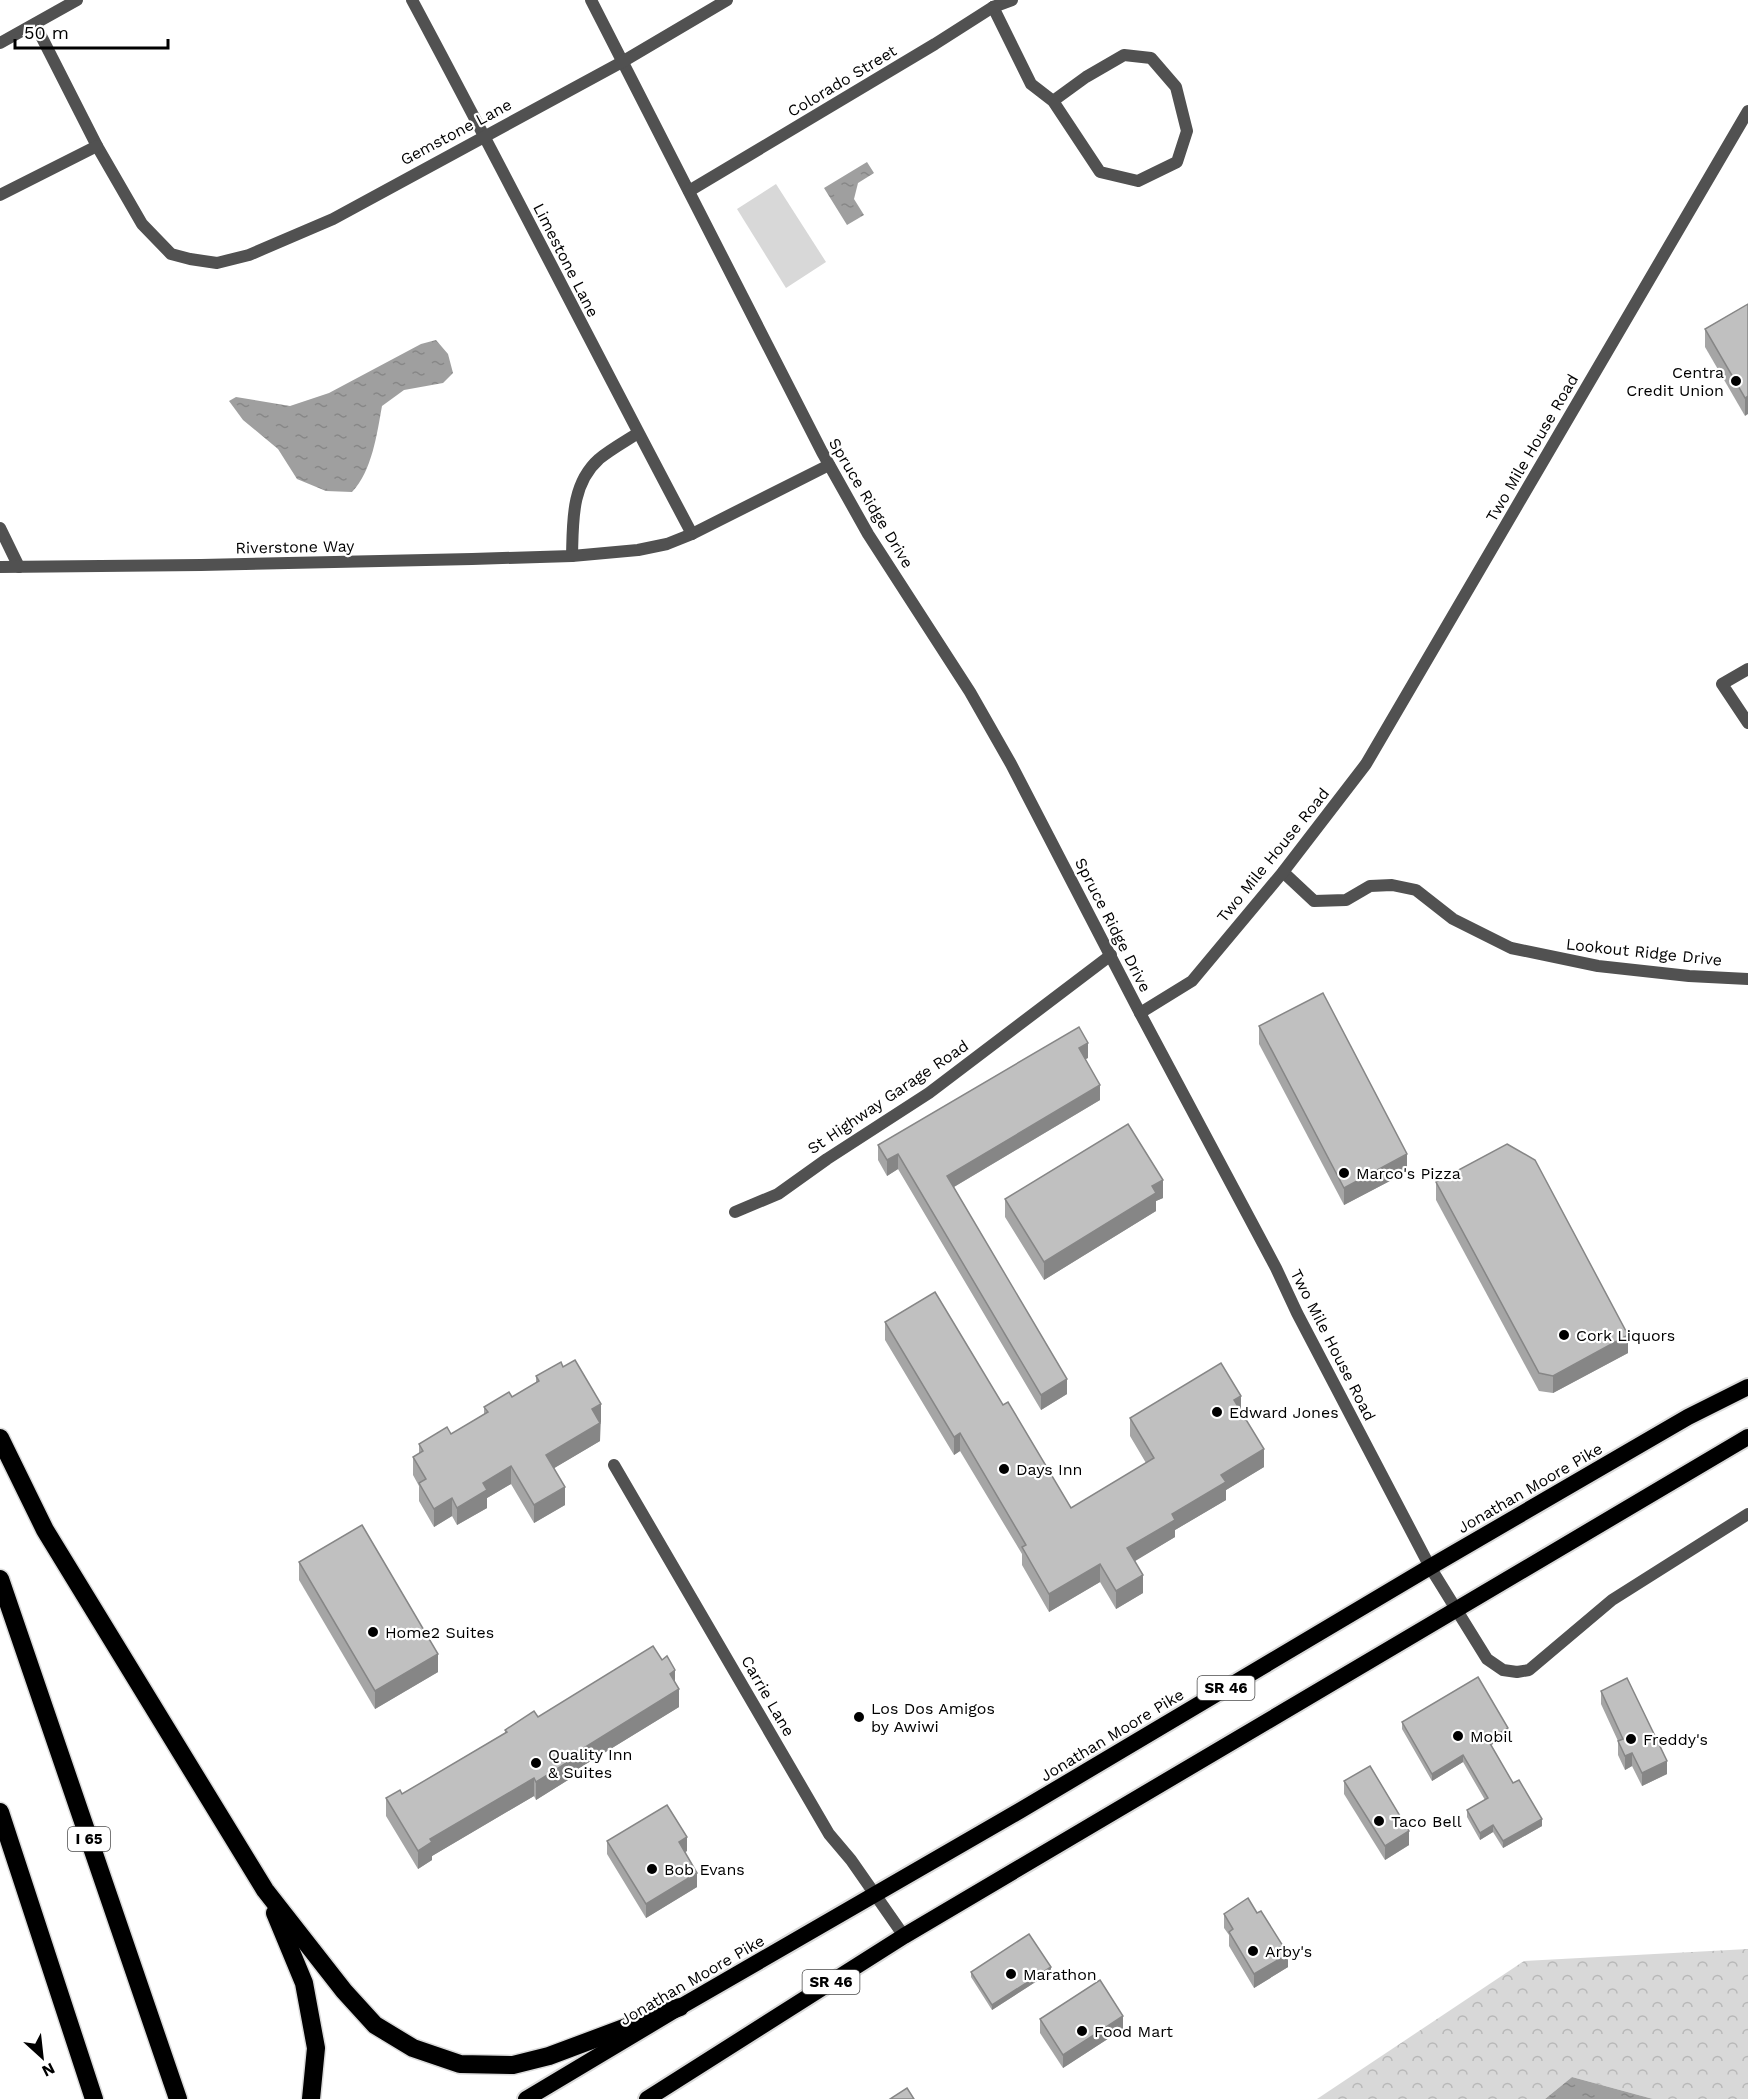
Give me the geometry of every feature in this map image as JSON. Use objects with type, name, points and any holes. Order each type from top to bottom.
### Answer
[{"type":"highway","name":"Jonathan Moore Pike","points":[[526,2099],[1430,1567],[1688,1417],[1748,1387]]},
{"type":"highway","name":"SR 46","points":[[647,2099],[904,1936],[1748,1437]]},
{"type":"highway","points":[[0,1438],[45,1530],[265,1890],[344,1990],[375,2025],[413,2048],[460,2064],[513,2065],[549,2056],[680,2007]]},
{"type":"highway","name":"I 65","points":[[0,1579],[178,2099]]},
{"type":"highway","points":[[0,1812],[94,2099]]},
{"type":"highway","points":[[265,1890],[304,1983],[316,2048],[311,2099]]},
{"type":"street","points":[[0,43],[77,0]]},
{"type":"street","name":"Limestone Lane","points":[[412,0],[692,534]]},
{"type":"street","name":"Spruce Ridge Drive","points":[[591,0],[829,465],[868,534],[970,692],[1011,764],[1140,1013]]},
{"type":"street","name":"Gemstone Lane","points":[[97,146],[142,224],[171,254],[189,259],[217,262],[249,255],[333,219],[622,62],[727,0]]},
{"type":"street","name":"Colorado Street","points":[[689,191],[993,7],[1012,0]]},
{"type":"street","points":[[993,7],[1031,84],[1053,101],[1100,172],[1138,181],[1177,162],[1187,131],[1176,87],[1151,58],[1124,55],[1086,77],[1053,101]]},
{"type":"street","points":[[0,195],[97,146],[35,24]]},
{"type":"street","name":"Two Mile House Road","points":[[1748,111],[1366,764],[1283,872],[1192,981],[1140,1013],[1276,1268],[1297,1313],[1430,1567],[1487,1659],[1494,1665],[1503,1670],[1517,1672],[1529,1670],[1612,1600],[1748,1514]]},
{"type":"street","points":[[572,556],[573,509],[583,480],[598,460],[638,433]]},
{"type":"street","name":"Riverstone Way","points":[[0,567],[236,565],[572,556],[638,549],[667,544],[692,534],[829,465]]},
{"type":"street","points":[[0,528],[20,567]]},
{"type":"street","points":[[1748,669],[1722,684],[1748,723]]},
{"type":"street","name":"Lookout Ridge Drive","points":[[1283,872],[1314,901],[1346,900],[1370,886],[1392,885],[1416,890],[1453,919],[1511,948],[1552,958],[1598,966],[1689,976],[1748,979]]},
{"type":"street","name":"St Highway Garage Road","points":[[735,1212],[778,1194],[827,1159],[930,1093],[1111,955]]},
{"type":"street","name":"Carrie Lane","points":[[614,1466],[829,1834],[851,1860],[904,1936]]},
{"type":"green space","points":[[776,184],[826,262],[786,288],[737,209]]},
{"type":"green space","points":[[1748,1949],[1748,2099],[1653,2099],[1572,2077],[1545,2099],[1317,2099],[1524,1961]]},
{"type":"water","points":[[867,162],[874,173],[858,183],[854,199],[864,215],[847,225],[824,188]]},
{"type":"water","points":[[436,340],[448,354],[453,373],[443,383],[404,390],[382,406],[369,463],[352,492],[326,491],[297,479],[278,449],[243,420],[229,401],[236,397],[290,406],[329,393],[421,344]]},
{"type":"water","points":[[1572,2077],[1653,2099],[1545,2099]]},
{"type":"building","name":"Centra Credit Union","points":[[1748,304],[1748,396],[1745,398],[1705,329]]},
{"type":"building","points":[[1323,993],[1407,1154],[1344,1188],[1259,1026]]},
{"type":"building","points":[[1079,1027],[1088,1043],[1079,1048],[1100,1085],[947,1176],[1067,1379],[1041,1395],[898,1154],[887,1160],[878,1145]]},
{"type":"building","points":[[1128,1124],[1163,1180],[1152,1186],[1156,1193],[1044,1262],[1005,1199]]},
{"type":"building","points":[[1507,1144],[1535,1160],[1628,1335],[1553,1376],[1539,1373],[1436,1182]]},
{"type":"building","points":[[935,1292],[1003,1405],[1008,1402],[1071,1508],[1154,1458],[1130,1418],[1221,1363],[1241,1396],[1234,1400],[1264,1449],[1221,1475],[1226,1482],[1172,1514],[1175,1520],[1127,1548],[1143,1575],[1116,1591],[1100,1564],[1049,1594],[1022,1547],[1026,1545],[960,1433],[954,1437],[885,1322]]},
{"type":"building","points":[[575,1360],[601,1404],[592,1409],[600,1423],[546,1455],[565,1487],[534,1505],[511,1466],[483,1483],[487,1490],[457,1508],[452,1498],[434,1509],[419,1483],[426,1479],[413,1457],[423,1451],[419,1444],[447,1427],[451,1434],[488,1412],[484,1407],[509,1392],[512,1397],[539,1381],[536,1376],[561,1362],[563,1367]]},
{"type":"building","points":[[362,1525],[438,1654],[375,1691],[299,1562]]},
{"type":"building","points":[[653,1646],[662,1660],[667,1656],[675,1670],[670,1674],[679,1689],[566,1759],[568,1762],[536,1782],[534,1778],[430,1839],[432,1842],[418,1851],[386,1798],[400,1790],[402,1794],[507,1732],[505,1730],[534,1711],[538,1717]]},
{"type":"building","points":[[1478,1677],[1508,1728],[1488,1740],[1513,1783],[1519,1780],[1542,1819],[1503,1841],[1493,1825],[1480,1833],[1467,1810],[1488,1798],[1463,1755],[1432,1774],[1402,1722]]},
{"type":"building","points":[[1627,1678],[1667,1761],[1642,1773],[1632,1753],[1625,1756],[1618,1741],[1623,1739],[1601,1691]]},
{"type":"building","points":[[1370,1766],[1409,1831],[1385,1846],[1344,1781]]},
{"type":"building","points":[[667,1805],[687,1837],[679,1842],[697,1873],[646,1904],[607,1841]]},
{"type":"building","points":[[1248,1898],[1257,1913],[1261,1911],[1288,1954],[1254,1974],[1229,1932],[1233,1929],[1224,1914]]},
{"type":"building","name":"Marathon","points":[[1029,1934],[1051,1967],[992,2005],[971,1972]]},
{"type":"building","name":"Food Mart","points":[[1100,1980],[1123,2016],[1063,2055],[1040,2019]]},
{"type":"building","points":[[907,2088],[914,2099],[890,2099]]},
{"type":"place","name":"Centra Credit Union","points":[[1736,381]]},
{"type":"place","name":"Marco's Pizza","points":[[1344,1173]]},
{"type":"place","name":"Cork Liquors","points":[[1564,1335]]},
{"type":"place","name":"Edward Jones","points":[[1217,1412]]},
{"type":"place","name":"Days Inn","points":[[1004,1469]]},
{"type":"place","name":"Home2 Suites","points":[[373,1632]]},
{"type":"place","name":"Los Dos Amigos by Awiwi","points":[[859,1717]]},
{"type":"place","name":"Mobil","points":[[1458,1736]]},
{"type":"place","name":"Freddy's","points":[[1631,1739]]},
{"type":"place","name":"Quality Inn & Suites","points":[[536,1763]]},
{"type":"place","name":"Taco Bell","points":[[1379,1821]]},
{"type":"place","name":"Bob Evans","points":[[652,1869]]},
{"type":"place","name":"Arby's","points":[[1253,1951]]},
{"type":"place","name":"Marathon","points":[[1011,1974]]},
{"type":"place","name":"Food Mart","points":[[1082,2031]]}]
